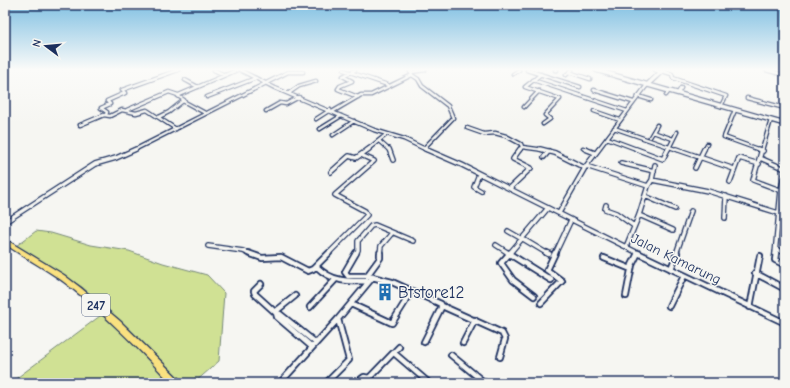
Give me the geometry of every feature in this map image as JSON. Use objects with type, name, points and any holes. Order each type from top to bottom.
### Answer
[{"type":"main road","name":"247","points":[[5,241],[30,259],[79,289],[155,359],[177,383]]},
{"type":"street","points":[[106,115],[108,113],[101,108],[110,103],[107,101],[125,93],[122,90],[128,88]]},
{"type":"street","points":[[178,95],[195,88]]},
{"type":"street","points":[[207,97],[228,88]]},
{"type":"street","points":[[5,222],[95,164],[120,157],[205,113],[233,101],[253,88]]},
{"type":"street","name":"Jalan Kamarung","points":[[277,88],[387,134],[404,138],[510,188],[684,276],[785,323]]},
{"type":"street","points":[[288,93],[296,88]]},
{"type":"street","points":[[339,88],[358,96]]},
{"type":"street","points":[[316,119],[362,94],[371,95],[383,88]]},
{"type":"street","points":[[424,148],[453,118],[448,106],[425,88]]},
{"type":"street","points":[[529,88],[560,98],[545,115],[550,119],[543,124]]},
{"type":"street","points":[[558,88],[627,111]]},
{"type":"street","points":[[559,213],[585,167],[644,88]]},
{"type":"street","points":[[660,88],[785,124]]},
{"type":"street","points":[[678,93],[681,88]]},
{"type":"street","points":[[703,88],[726,96],[721,106]]},
{"type":"street","points":[[594,90],[633,102]]},
{"type":"street","points":[[524,107],[538,91]]},
{"type":"street","points":[[666,95],[669,91]]},
{"type":"street","points":[[80,125],[106,115],[110,116],[122,110],[127,110],[169,92],[178,95],[184,99],[183,101],[205,113]]},
{"type":"street","points":[[638,96],[651,100]]},
{"type":"street","points":[[266,111],[280,103],[286,104],[299,97]]},
{"type":"street","points":[[747,98],[785,108]]},
{"type":"street","points":[[159,118],[183,101]]},
{"type":"street","points":[[127,110],[136,113],[148,110],[176,129]]},
{"type":"street","points":[[735,110],[724,137],[762,150]]},
{"type":"street","points":[[594,111],[620,120]]},
{"type":"street","points":[[320,129],[342,116]]},
{"type":"street","points":[[771,120],[753,180],[783,191]]},
{"type":"street","points":[[333,135],[354,121]]},
{"type":"street","points":[[650,137],[658,125]]},
{"type":"street","points":[[467,128],[484,134],[499,134],[518,143],[522,147],[538,147],[585,167],[648,186]]},
{"type":"street","points":[[614,128],[734,169]]},
{"type":"street","points":[[653,132],[674,139]]},
{"type":"street","points":[[607,138],[662,159],[677,132]]},
{"type":"street","points":[[332,172],[349,156],[356,158],[387,134]]},
{"type":"street","points":[[379,141],[389,149],[393,160]]},
{"type":"street","points":[[695,168],[707,144]]},
{"type":"street","points":[[510,188],[531,168],[514,161],[513,159],[522,147]]},
{"type":"street","points":[[583,148],[596,153]]},
{"type":"street","points":[[544,157],[549,151]]},
{"type":"street","points":[[208,246],[243,251],[262,258],[281,257],[308,271],[317,267],[367,214],[365,211],[335,195],[374,161],[361,154]]},
{"type":"street","points":[[730,182],[739,158],[759,164]]},
{"type":"street","points":[[760,158],[785,169],[775,260],[785,265]]},
{"type":"street","points":[[621,163],[654,171]]},
{"type":"street","points":[[626,247],[639,215],[648,186],[652,180],[655,165]]},
{"type":"street","points":[[479,174],[474,187],[481,191]]},
{"type":"street","points":[[652,180],[691,187],[726,196],[785,215]]},
{"type":"street","points":[[645,196],[675,209]]},
{"type":"street","points":[[725,218],[726,196]]},
{"type":"street","points":[[606,205],[605,209],[616,213],[634,226]]},
{"type":"street","points":[[534,296],[513,280],[502,264],[509,253],[523,239],[548,208]]},
{"type":"street","points":[[671,269],[691,211]]},
{"type":"street","points":[[639,215],[673,230]]},
{"type":"street","points":[[541,303],[562,281],[547,270],[571,220]]},
{"type":"street","points":[[414,242],[375,225],[371,226],[358,241],[358,250],[345,272],[348,276],[371,275],[392,282],[502,333],[505,339],[500,357]]},
{"type":"street","points":[[508,231],[549,254]]},
{"type":"street","points":[[280,383],[338,319],[369,281],[380,258],[381,246],[392,233]]},
{"type":"street","points":[[496,245],[551,280]]},
{"type":"street","points":[[776,249],[785,253]]},
{"type":"street","points":[[626,296],[631,269],[638,253]]},
{"type":"street","points":[[750,307],[755,273],[760,256]]},
{"type":"street","points":[[604,258],[631,269]]},
{"type":"street","points":[[317,267],[335,280],[369,281]]},
{"type":"street","points":[[755,273],[767,278],[771,282],[785,289]]},
{"type":"street","points":[[669,306],[684,276]]},
{"type":"street","points":[[310,307],[335,280]]},
{"type":"street","points":[[261,284],[254,291],[276,313],[276,317],[316,343]]},
{"type":"street","points":[[351,304],[392,323],[412,291]]},
{"type":"street","points":[[276,313],[295,296]]},
{"type":"street","points":[[424,342],[442,306]]},
{"type":"street","points":[[326,383],[349,362],[338,319]]},
{"type":"street","points":[[463,343],[475,320]]},
{"type":"street","points":[[330,328],[340,327]]},
{"type":"street","points":[[307,338],[312,347]]},
{"type":"street","points":[[369,378],[399,347]]},
{"type":"street","points":[[394,353],[429,383]]},
{"type":"street","points":[[451,355],[485,383]]},
{"type":"street","points":[[356,383],[364,377],[369,378],[374,383]]},
{"type":"green space","points":[[36,231],[51,233],[91,245],[129,251],[163,263],[207,275],[224,293],[219,361],[194,383],[10,383],[108,310],[82,287],[16,246]]},
{"type":"place","name":"Btstore12","points":[[385,292]]}]
